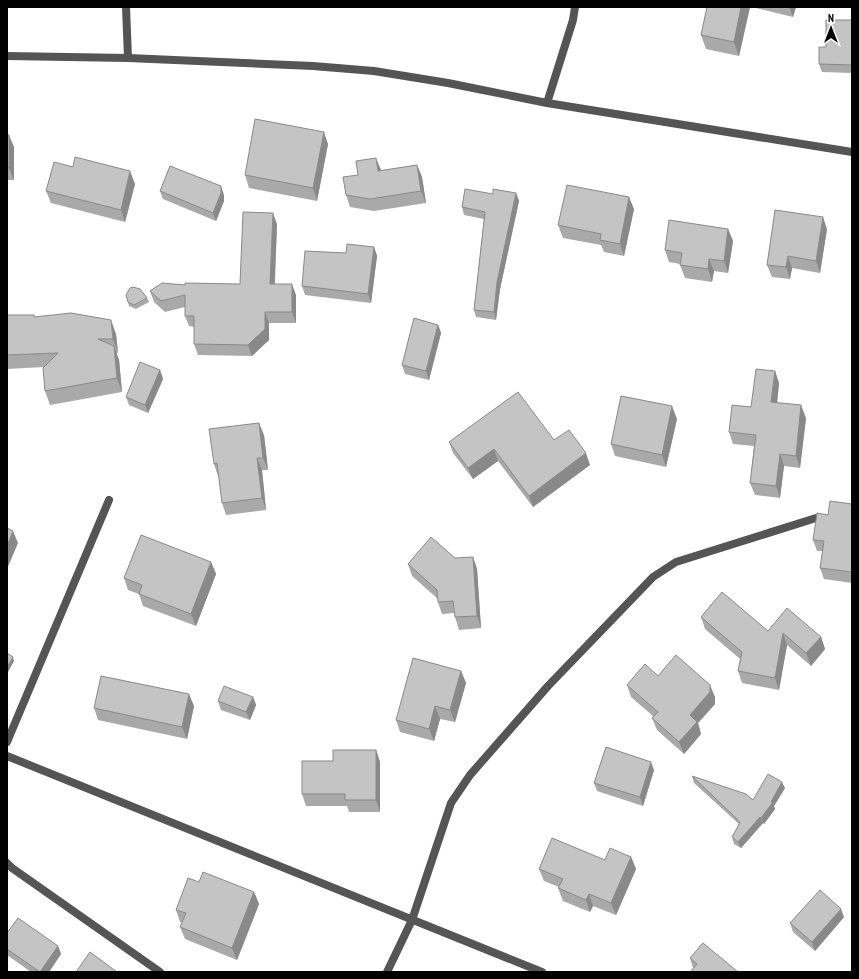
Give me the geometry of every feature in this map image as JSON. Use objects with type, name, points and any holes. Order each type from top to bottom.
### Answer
[{"type":"street","points":[[126,7],[128,58]]},
{"type":"street","points":[[547,103],[573,20],[575,7]]},
{"type":"street","points":[[7,56],[128,58],[313,66],[374,71],[448,82],[547,103],[852,152]]},
{"type":"street","points":[[7,742],[109,500]]},
{"type":"street","points":[[387,972],[412,920],[451,803],[470,775],[548,686],[653,577],[676,562],[816,518]]},
{"type":"street","points":[[7,756],[542,972]]},
{"type":"street","points":[[7,863],[160,972]]},
{"type":"building","points":[[707,7],[741,7],[734,42],[701,35]]},
{"type":"building","points":[[826,20],[852,20],[852,65],[819,64],[819,47],[826,47]]},
{"type":"building","points":[[255,119],[324,132],[313,188],[245,175]]},
{"type":"building","points":[[7,135],[9,135],[9,168],[7,168]]},
{"type":"building","points":[[75,157],[130,171],[121,210],[46,191],[54,162],[73,167]]},
{"type":"building","points":[[376,158],[378,171],[417,165],[421,191],[370,199],[346,195],[343,177],[358,175],[356,161]]},
{"type":"building","points":[[170,166],[221,186],[221,193],[213,213],[160,191]]},
{"type":"building","points":[[567,185],[629,197],[620,244],[600,240],[601,234],[558,225]]},
{"type":"building","points":[[465,189],[493,194],[493,189],[516,193],[497,282],[494,312],[474,310],[485,212],[462,207]]},
{"type":"building","points":[[775,210],[823,217],[816,261],[788,256],[786,267],[767,265]]},
{"type":"building","points":[[243,212],[273,213],[270,284],[292,284],[292,312],[265,312],[265,329],[248,345],[194,344],[194,316],[185,316],[185,295],[161,301],[150,291],[162,283],[185,285],[185,283],[240,284]]},
{"type":"building","points":[[669,220],[728,229],[724,261],[709,259],[708,269],[680,265],[682,253],[665,250]]},
{"type":"building","points":[[347,244],[374,247],[368,294],[302,286],[305,251],[346,253]]},
{"type":"building","points":[[133,287],[140,289],[147,298],[134,305],[128,302],[126,295],[130,288]]},
{"type":"building","points":[[71,313],[111,320],[113,339],[98,339],[114,346],[117,378],[45,391],[43,368],[58,353],[7,355],[7,315],[34,315],[34,317]]},
{"type":"building","points":[[414,318],[438,325],[426,371],[402,365]]},
{"type":"building","points":[[140,362],[160,370],[145,405],[126,397]]},
{"type":"building","points":[[756,369],[775,371],[771,402],[801,405],[796,456],[780,454],[776,486],[750,483],[756,435],[729,432],[732,405],[751,407]]},
{"type":"building","points":[[518,392],[554,440],[569,430],[586,453],[529,496],[494,449],[468,468],[449,442]]},
{"type":"building","points":[[621,396],[672,406],[662,455],[611,444]]},
{"type":"building","points":[[259,423],[263,458],[257,458],[262,498],[222,503],[217,463],[214,464],[209,429]]},
{"type":"building","points":[[830,501],[852,504],[852,572],[820,568],[824,541],[813,540],[817,513],[828,515]]},
{"type":"building","points":[[7,528],[13,531],[7,546]]},
{"type":"building","points":[[141,535],[211,562],[191,614],[139,594],[142,585],[124,578]]},
{"type":"building","points":[[431,537],[455,558],[473,557],[477,616],[455,617],[453,601],[438,602],[437,590],[408,564]]},
{"type":"building","points":[[722,592],[768,631],[787,608],[821,637],[806,653],[783,633],[775,678],[738,671],[742,652],[701,617]]},
{"type":"building","points":[[7,653],[13,657],[7,667]]},
{"type":"building","points":[[676,655],[710,685],[710,692],[690,715],[697,722],[679,742],[652,718],[658,712],[627,685],[645,664],[658,676]]},
{"type":"building","points":[[413,658],[461,671],[450,710],[435,706],[429,729],[396,720]]},
{"type":"building","points":[[101,676],[189,694],[182,727],[94,708]]},
{"type":"building","points":[[224,686],[253,697],[246,712],[218,701]]},
{"type":"building","points":[[606,747],[651,762],[640,797],[594,783]]},
{"type":"building","points":[[333,750],[376,750],[376,800],[345,800],[345,794],[302,794],[302,761],[333,761]]},
{"type":"building","points":[[768,774],[782,782],[771,802],[773,802],[761,818],[760,817],[738,842],[732,837],[740,823],[692,776],[746,794],[753,800]]},
{"type":"building","points":[[552,838],[605,860],[610,848],[631,857],[611,903],[589,894],[586,900],[558,888],[563,879],[539,869]]},
{"type":"building","points":[[203,872],[254,892],[232,948],[180,927],[186,913],[176,910],[188,878],[199,882]]},
{"type":"building","points":[[820,890],[841,909],[812,942],[790,923]]},
{"type":"building","points":[[18,918],[58,946],[40,972],[7,949],[7,933]]},
{"type":"building","points":[[703,943],[738,972],[690,972],[697,964],[690,958]]},
{"type":"building","points":[[90,952],[117,972],[76,972]]}]
